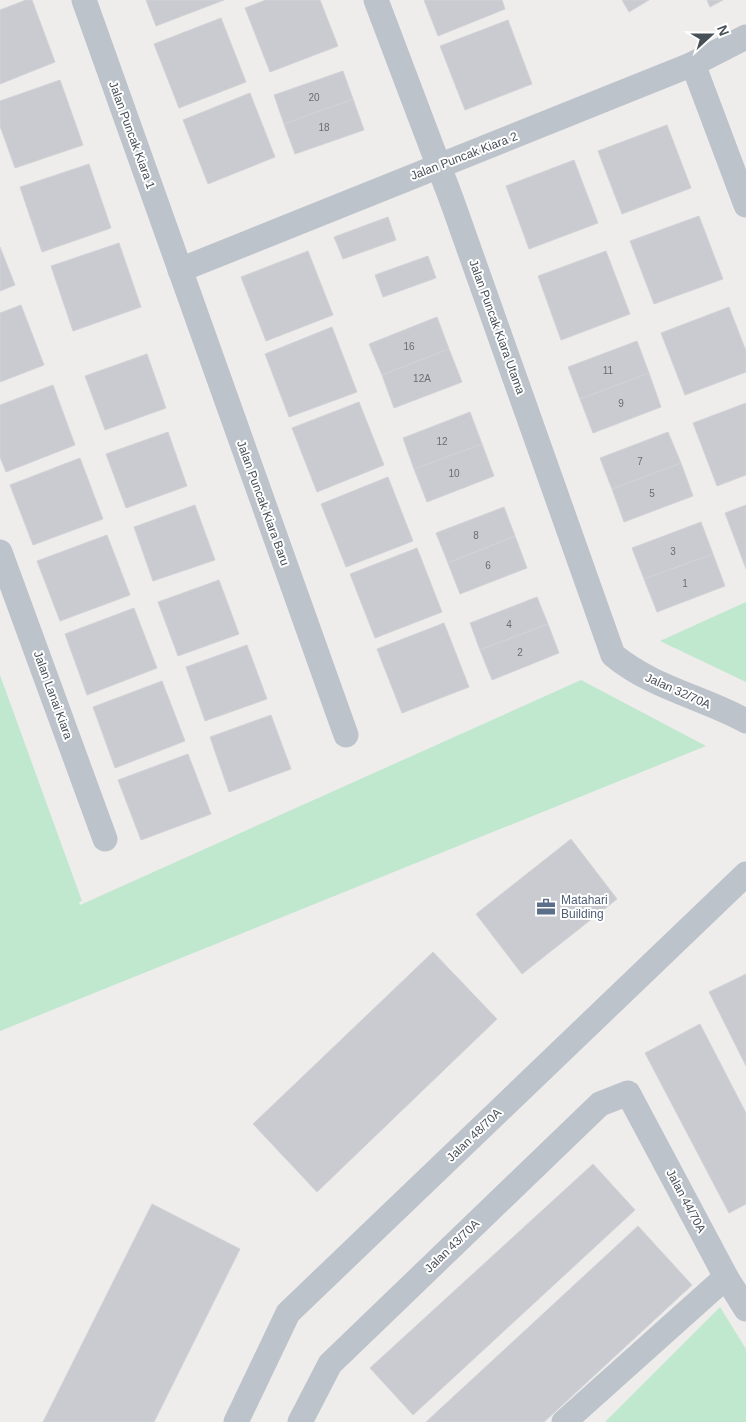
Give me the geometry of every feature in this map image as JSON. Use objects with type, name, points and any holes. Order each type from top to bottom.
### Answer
[{"type":"street","name":"Jalan Puncak Kiara 1","points":[[84,0],[180,270]]},
{"type":"street","name":"Jalan Puncak Kiara Utama","points":[[376,0],[439,166],[613,655]]},
{"type":"street","name":"Jalan Puncak Kiara 2","points":[[180,270],[693,64],[746,37]]},
{"type":"street","points":[[693,64],[746,205]]},
{"type":"street","name":"Jalan Puncak Kiara Baru","points":[[180,270],[346,735]]},
{"type":"street","name":"Jalan Lanai Kiara","points":[[0,552],[105,839]]},
{"type":"street","name":"Jalan 32/70A","points":[[613,655],[628,667],[660,685],[746,722]]},
{"type":"street","name":"Jalan 48/70A","points":[[236,1422],[288,1313],[746,874]]},
{"type":"street","name":"Jalan 44/70A","points":[[628,1093],[726,1276],[746,1309]]},
{"type":"street","name":"Jalan 43/70A","points":[[300,1422],[330,1364],[600,1104],[628,1093]]},
{"type":"street","points":[[564,1422],[726,1276]]},
{"type":"green space","points":[[746,602],[746,682],[660,641]]},
{"type":"green space","points":[[0,675],[82,901],[79,902],[80,905],[581,680],[706,746],[0,1031]]},
{"type":"green space","points":[[720,1307],[746,1349],[746,1422],[605,1422]]},
{"type":"building","points":[[26,0],[32,0],[55,62],[0,84],[0,10]]},
{"type":"building","points":[[146,0],[224,0],[156,26]]},
{"type":"building","points":[[266,0],[320,0],[338,46],[270,72],[245,8]]},
{"type":"building","points":[[424,0],[502,0],[505,9],[438,36]]},
{"type":"building","points":[[622,0],[649,0],[629,12]]},
{"type":"building","points":[[707,0],[723,0],[710,7]]},
{"type":"building","points":[[221,18],[246,82],[179,108],[154,44]]},
{"type":"building","points":[[508,20],[532,84],[465,110],[440,46]]},
{"type":"building","points":[[343,71],[353,99],[284,124],[274,95]]},
{"type":"building","points":[[60,80],[83,145],[15,168],[0,126],[0,101]]},
{"type":"building","points":[[250,93],[275,157],[208,184],[183,120]]},
{"type":"building","points":[[353,99],[364,130],[295,154],[284,124]]},
{"type":"building","points":[[667,125],[691,188],[622,214],[598,151]]},
{"type":"building","points":[[574,160],[598,223],[529,249],[506,186]]},
{"type":"building","points":[[89,164],[111,228],[42,252],[20,187]]},
{"type":"building","points":[[699,216],[723,279],[654,304],[630,241]]},
{"type":"building","points":[[388,217],[396,240],[343,259],[334,237]]},
{"type":"building","points":[[119,243],[141,307],[73,331],[51,266]]},
{"type":"building","points":[[0,247],[15,285],[0,291]]},
{"type":"building","points":[[308,251],[333,315],[266,341],[241,277]]},
{"type":"building","points":[[606,251],[630,314],[561,340],[538,276]]},
{"type":"building","points":[[428,256],[436,278],[383,297],[375,275]]},
{"type":"building","points":[[21,305],[44,365],[0,382],[0,313]]},
{"type":"building","points":[[729,307],[746,351],[746,372],[685,395],[661,333]]},
{"type":"building","points":[[437,317],[449,349],[382,375],[369,344]]},
{"type":"building","points":[[332,327],[357,392],[289,417],[265,354]]},
{"type":"building","points":[[637,341],[649,373],[580,399],[568,367]]},
{"type":"building","points":[[449,349],[462,382],[394,408],[382,375]]},
{"type":"building","points":[[147,354],[166,408],[105,430],[85,376]]},
{"type":"building","points":[[649,373],[661,407],[593,433],[580,399]]},
{"type":"building","points":[[53,385],[75,445],[6,472],[0,457],[0,405]]},
{"type":"building","points":[[359,402],[384,465],[317,492],[292,428]]},
{"type":"building","points":[[746,403],[746,475],[717,486],[693,423]]},
{"type":"building","points":[[470,412],[482,444],[414,469],[403,438]]},
{"type":"building","points":[[168,432],[187,486],[126,508],[106,454]]},
{"type":"building","points":[[668,432],[681,463],[612,489],[600,458]]},
{"type":"building","points":[[482,444],[494,476],[427,502],[414,469]]},
{"type":"building","points":[[80,458],[103,519],[33,545],[10,485]]},
{"type":"building","points":[[681,463],[693,496],[624,522],[612,489]]},
{"type":"building","points":[[388,477],[413,541],[346,567],[321,504]]},
{"type":"building","points":[[195,505],[215,560],[153,581],[134,527]]},
{"type":"building","points":[[746,505],[746,569],[725,513]]},
{"type":"building","points":[[504,507],[515,536],[448,563],[436,533]]},
{"type":"building","points":[[701,522],[713,554],[644,579],[632,548]]},
{"type":"building","points":[[107,535],[130,595],[60,621],[37,561]]},
{"type":"building","points":[[515,536],[527,568],[460,594],[448,563]]},
{"type":"building","points":[[417,548],[442,612],[375,638],[350,574]]},
{"type":"building","points":[[713,554],[725,586],[657,612],[644,579]]},
{"type":"building","points":[[219,580],[239,634],[178,656],[158,602]]},
{"type":"building","points":[[537,597],[548,624],[480,650],[470,623]]},
{"type":"building","points":[[134,608],[157,668],[87,695],[65,634]]},
{"type":"building","points":[[444,623],[469,687],[402,713],[377,649]]},
{"type":"building","points":[[548,624],[559,653],[492,680],[480,650]]},
{"type":"building","points":[[247,645],[267,699],[205,721],[186,667]]},
{"type":"building","points":[[162,681],[185,741],[115,768],[93,707]]},
{"type":"building","points":[[271,715],[291,769],[229,792],[210,737]]},
{"type":"building","points":[[188,754],[211,814],[141,840],[118,780]]},
{"type":"building","name":"Matahari Building","points":[[571,839],[617,899],[522,974],[476,914]]},
{"type":"building","points":[[433,952],[497,1019],[317,1192],[253,1124]]},
{"type":"building","points":[[746,974],[746,1066],[709,992]]},
{"type":"building","points":[[700,1024],[746,1113],[746,1204],[729,1213],[645,1053]]},
{"type":"building","points":[[593,1164],[635,1210],[413,1415],[370,1368]]},
{"type":"building","points":[[152,1204],[240,1249],[154,1422],[43,1422]]},
{"type":"building","points":[[638,1226],[692,1285],[544,1422],[426,1422]]},
{"type":"place","name":"Matahari Building","points":[[546,907]]}]
